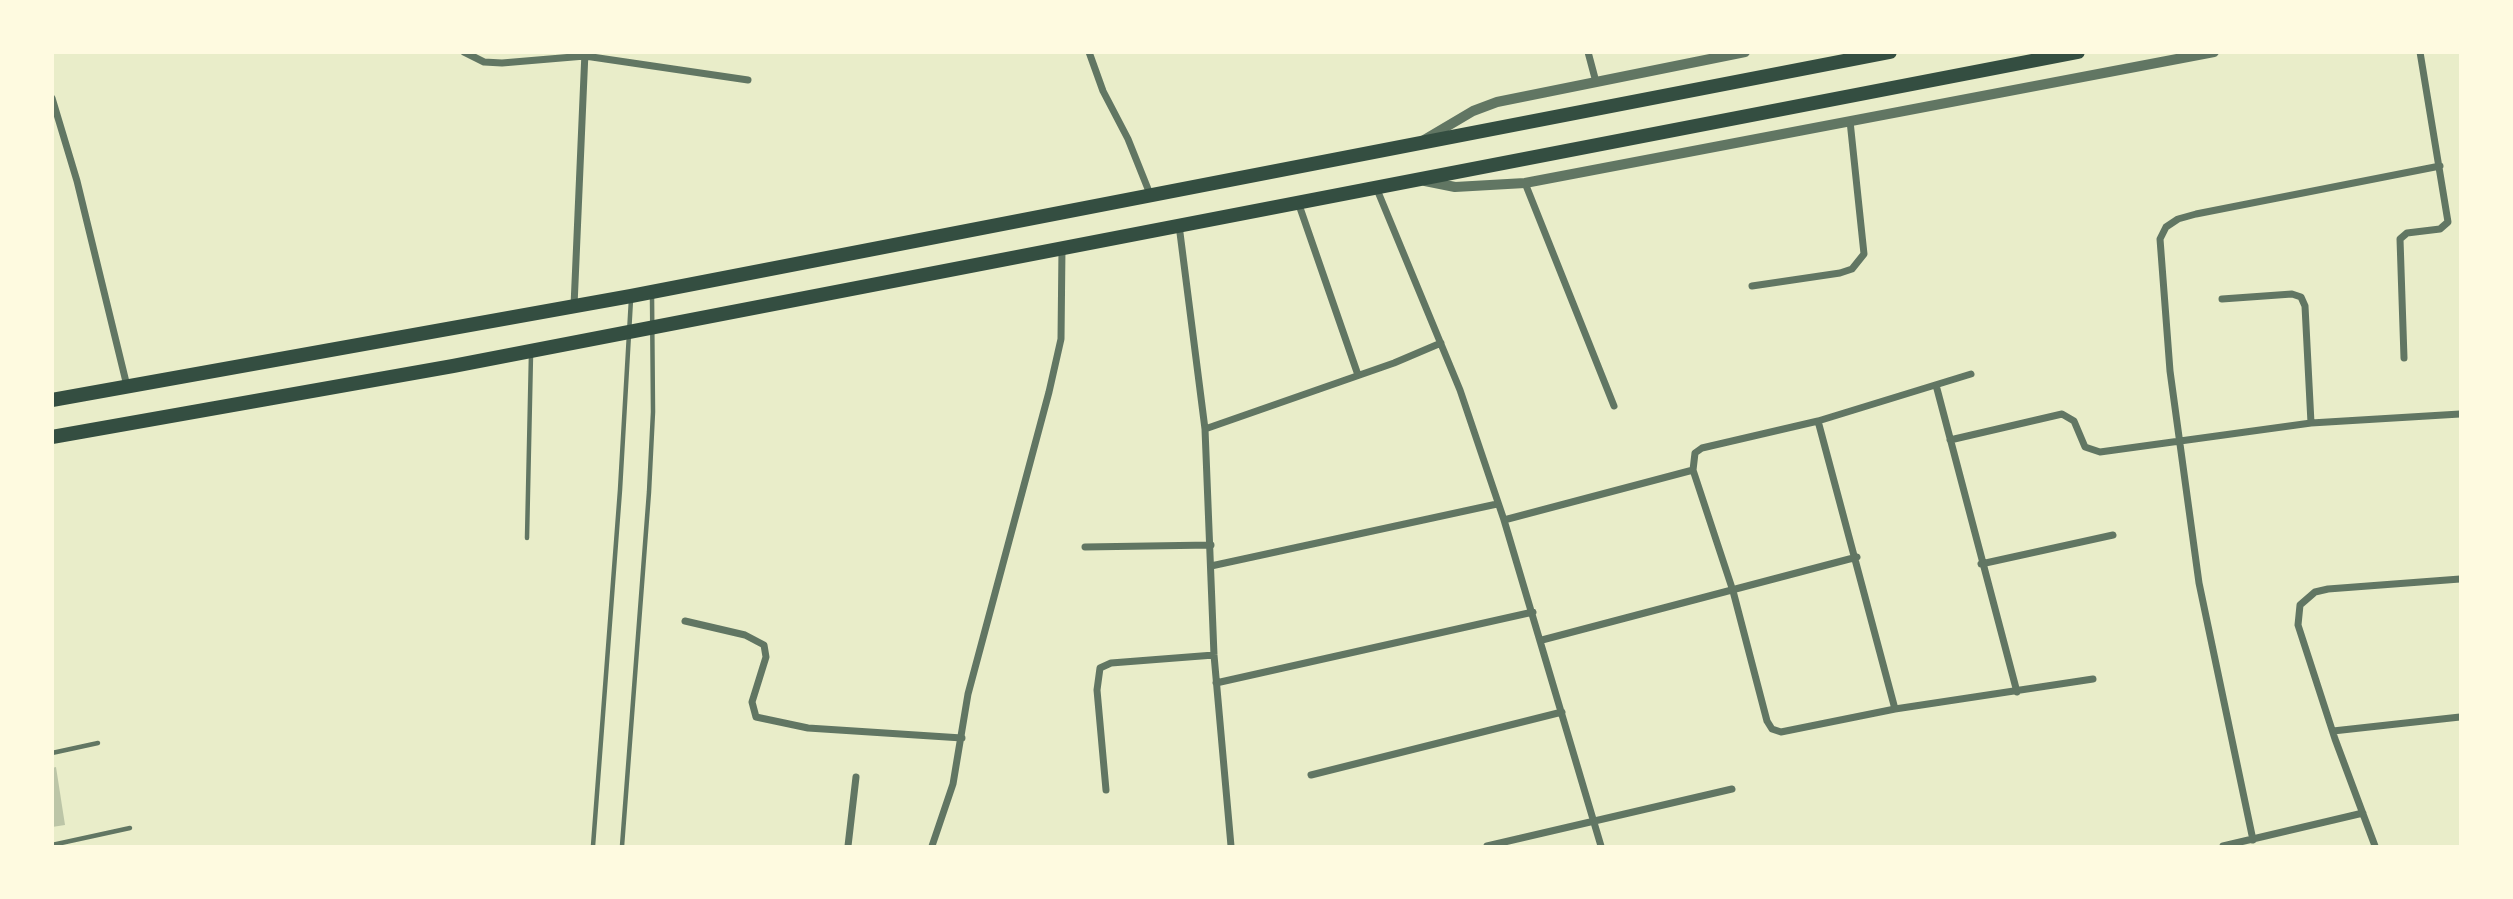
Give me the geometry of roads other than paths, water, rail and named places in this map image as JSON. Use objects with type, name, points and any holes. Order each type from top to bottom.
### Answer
[{"type":"highway","points":[[52,400],[653,292],[1890,52]]},
{"type":"highway","points":[[52,437],[531,350],[2078,52]]},
{"type":"street","points":[[464,52],[484,62],[502,63],[585,54],[748,80]]},
{"type":"street","points":[[1089,52],[1103,91],[1128,139],[1150,194]]},
{"type":"street","points":[[1588,52],[1596,82]]},
{"type":"street","points":[[1418,143],[1473,111],[1497,102],[1745,52]]},
{"type":"street","points":[[1416,179],[1455,187],[1525,183],[2214,52]]},
{"type":"street","points":[[2404,358],[2400,239],[2407,233],[2440,229],[2448,222],[2420,52]]},
{"type":"street","points":[[574,306],[585,54]]},
{"type":"street","points":[[52,98],[77,181],[127,386]]},
{"type":"street","points":[[1752,286],[1840,273],[1859,263],[1866,242],[1850,121]]},
{"type":"street","points":[[2253,840],[2199,583],[2179,442],[2159,254],[2166,228],[2178,219],[2196,214],[2440,166]]},
{"type":"street","points":[[1525,183],[1614,406]]},
{"type":"street","points":[[1376,187],[1441,343],[1504,520],[1542,640],[1601,846]]},
{"type":"street","points":[[1298,201],[1358,376]]},
{"type":"street","points":[[1179,224],[1205,429],[1214,655],[1231,846]]},
{"type":"street","points":[[932,846],[953,784],[968,694],[1023,496],[1061,339],[1062,247]]},
{"type":"street","points":[[2222,299],[2292,294],[2301,297],[2305,306],[2311,423]]},
{"type":"street","points":[[1205,429],[1358,376],[1441,343]]},
{"type":"street","points":[[1971,374],[1818,421],[1702,449],[1692,459],[1693,470],[1733,591],[1767,721],[1772,729],[1781,732],[1895,709],[2093,679]]},
{"type":"street","points":[[1936,385],[1981,564],[2017,692]]},
{"type":"street","points":[[1950,440],[2062,414],[2069,415],[2085,447],[2095,452],[2311,423],[2460,414]]},
{"type":"street","points":[[1818,421],[1857,557],[1895,709]]},
{"type":"street","points":[[1504,520],[1693,470]]},
{"type":"street","points":[[1211,566],[1496,503]]},
{"type":"street","points":[[1981,564],[2113,535]]},
{"type":"street","points":[[1085,547],[1211,545]]},
{"type":"street","points":[[1542,640],[1857,557]]},
{"type":"street","points":[[2375,846],[2333,732],[2298,625],[2297,614],[2306,597],[2328,589],[2460,579]]},
{"type":"street","points":[[1216,682],[1533,612]]},
{"type":"street","points":[[685,621],[745,635],[764,645],[766,657],[752,702],[756,717],[808,728],[962,738]]},
{"type":"street","points":[[1106,790],[1097,690],[1100,668],[1111,663],[1214,655]]},
{"type":"street","points":[[1311,775],[1562,712]]},
{"type":"street","points":[[2333,732],[2460,717]]},
{"type":"street","points":[[848,846],[856,777]]},
{"type":"street","points":[[1487,846],[1595,824],[1732,789]]},
{"type":"street","points":[[2224,846],[2363,813]]},
{"type":"lane","points":[[622,846],[649,492],[653,292]]},
{"type":"lane","points":[[593,846],[631,296]]},
{"type":"lane","points":[[527,538],[531,350]]},
{"type":"lane","points":[[52,753],[98,743]]},
{"type":"lane","points":[[52,845],[130,828]]}]
